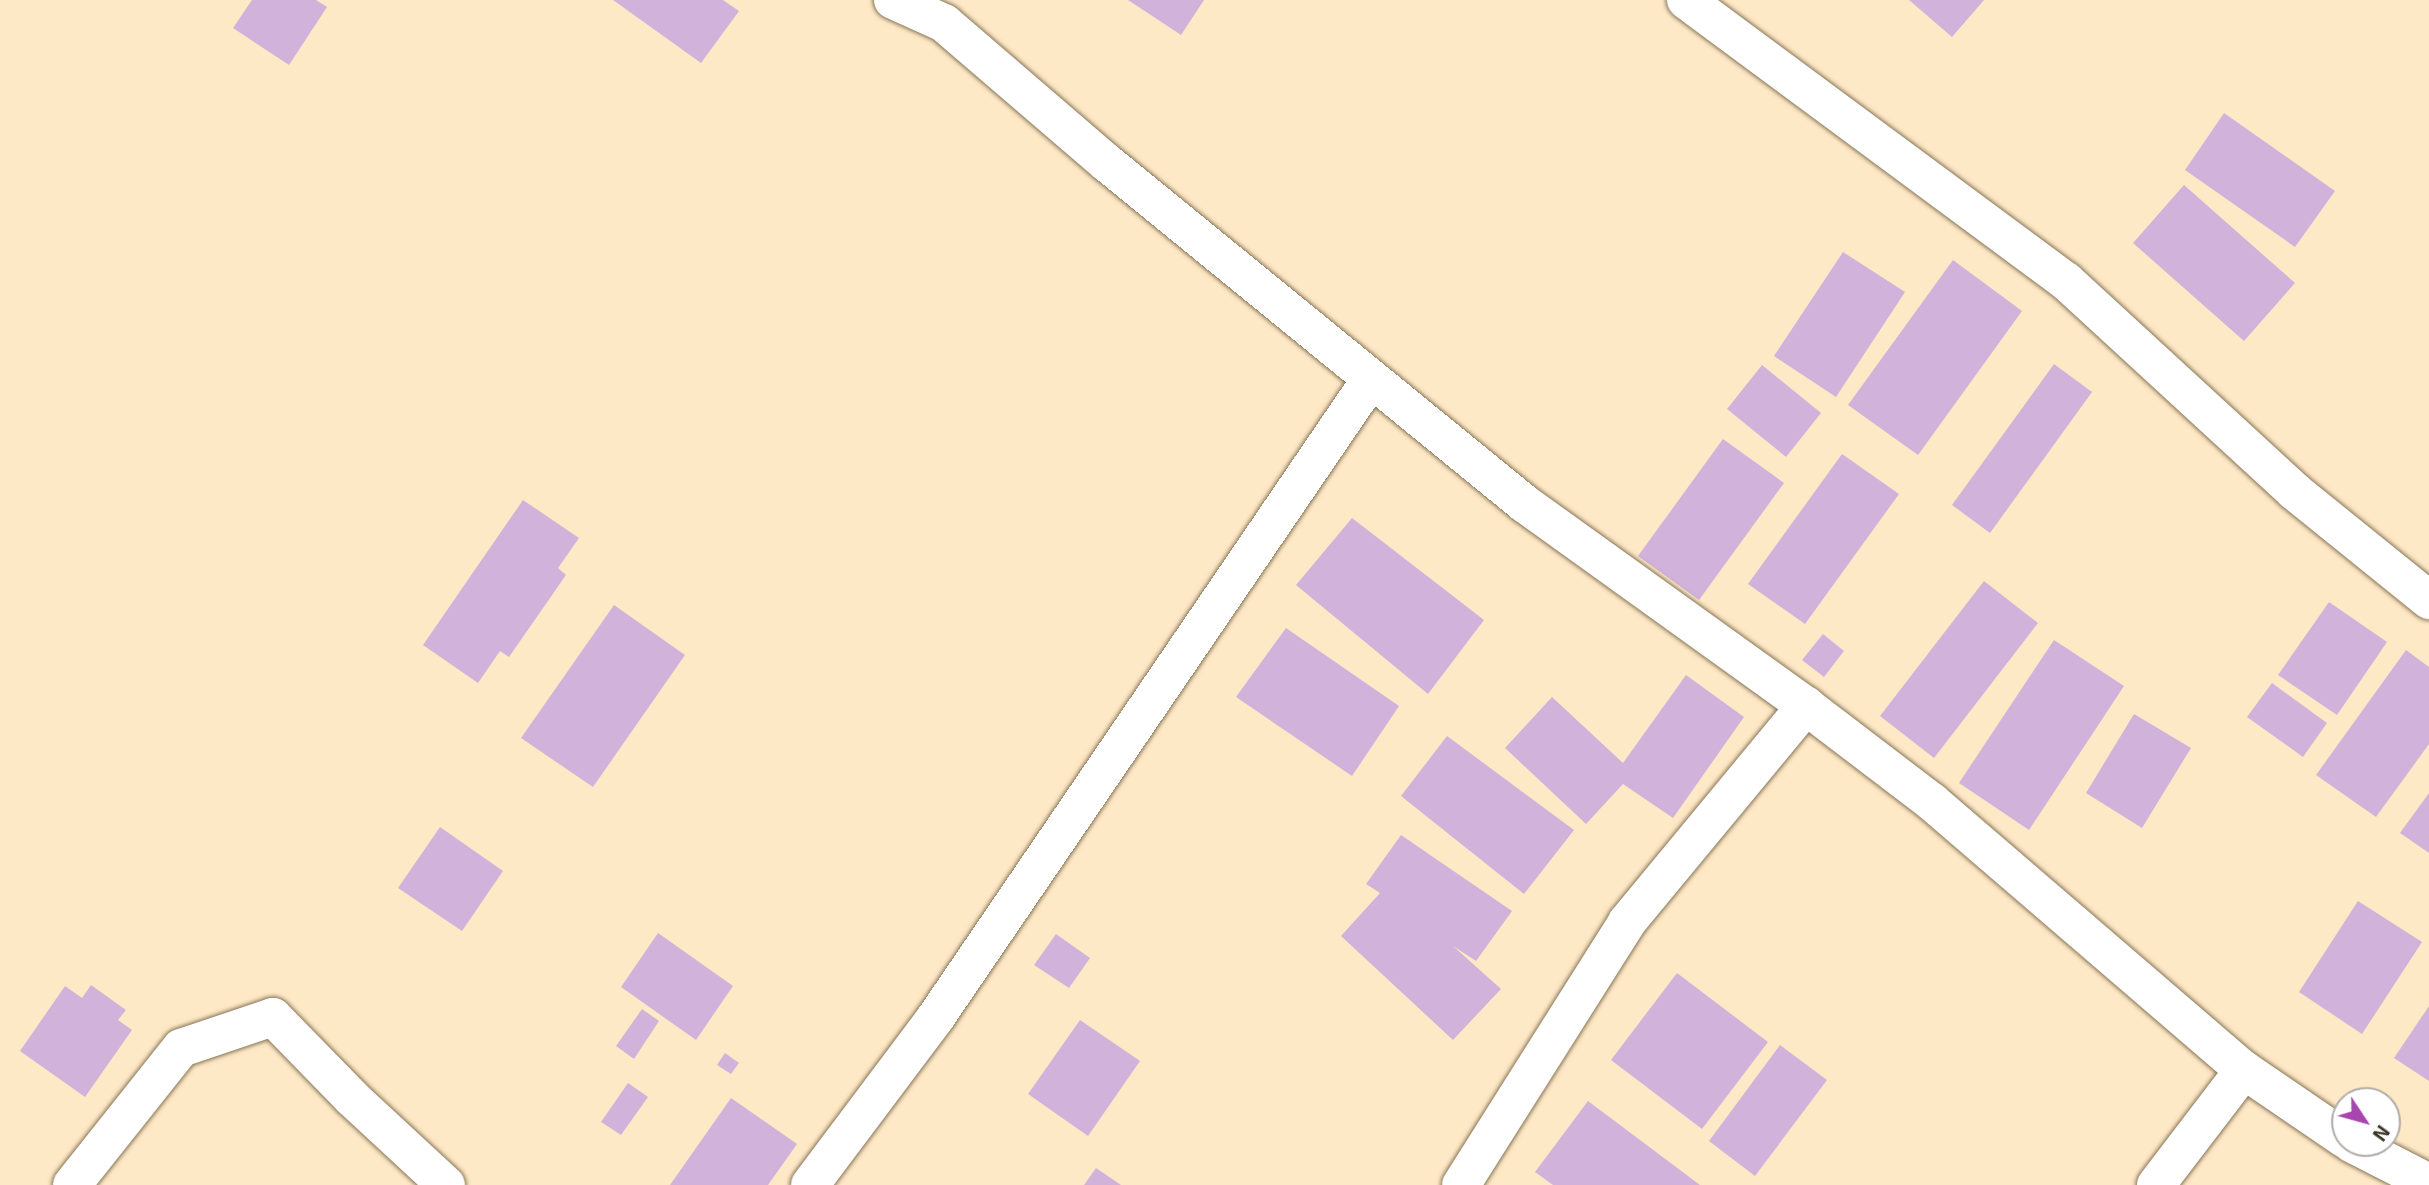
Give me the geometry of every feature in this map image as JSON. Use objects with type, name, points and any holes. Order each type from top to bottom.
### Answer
[{"type":"street","points":[[893,0],[944,23],[1107,163],[1525,504],[1806,706],[1932,802],[2244,1070],[2331,1129]]},
{"type":"street","points":[[1686,0],[2066,281],[2294,491],[2429,600]]},
{"type":"street","points":[[810,1185],[936,1017],[1371,379]]},
{"type":"street","points":[[1461,1185],[1627,922],[1806,706]]},
{"type":"street","points":[[72,1185],[181,1048],[273,1017],[352,1098],[446,1185]]},
{"type":"street","points":[[2156,1185],[2244,1070]]},
{"type":"street","points":[[2378,1157],[2429,1183]]},
{"type":"building","points":[[252,0],[316,0],[327,7],[289,65],[233,28]]},
{"type":"building","points":[[613,0],[723,0],[739,11],[701,63]]},
{"type":"building","points":[[1128,0],[1204,0],[1181,35]]},
{"type":"building","points":[[1909,0],[1984,0],[1952,37]]},
{"type":"building","points":[[2224,113],[2335,191],[2295,247],[2185,170]]},
{"type":"building","points":[[2184,185],[2295,283],[2244,341],[2133,243]]},
{"type":"building","points":[[1843,252],[1905,292],[1836,397],[1774,356]]},
{"type":"building","points":[[1953,260],[2022,311],[1918,455],[1848,405]]},
{"type":"building","points":[[2054,364],[2092,392],[1990,533],[1952,505]]},
{"type":"building","points":[[1762,365],[1821,413],[1786,457],[1727,409]]},
{"type":"building","points":[[1723,439],[1784,483],[1699,600],[1638,556]]},
{"type":"building","points":[[1842,454],[1899,494],[1805,624],[1748,584]]},
{"type":"building","points":[[523,500],[579,538],[558,568],[566,575],[509,657],[500,651],[478,683],[423,645]]},
{"type":"building","points":[[1352,518],[1484,620],[1428,694],[1296,585]]},
{"type":"building","points":[[1984,581],[2038,623],[1934,758],[1880,716]]},
{"type":"building","points":[[2329,602],[2387,642],[2337,715],[2278,675]]},
{"type":"building","points":[[614,605],[685,655],[593,787],[521,738]]},
{"type":"building","points":[[1286,628],[1399,706],[1352,776],[1236,697]]},
{"type":"building","points":[[1823,634],[1844,651],[1824,677],[1802,660]]},
{"type":"building","points":[[2054,640],[2124,686],[2029,830],[1959,783]]},
{"type":"building","points":[[2406,650],[2429,667],[2429,744],[2376,817],[2316,775]]},
{"type":"building","points":[[1686,675],[1744,717],[1673,818],[1623,784],[1586,824],[1505,748],[1552,697],[1623,763]]},
{"type":"building","points":[[2272,683],[2327,723],[2303,757],[2247,717]]},
{"type":"building","points":[[2134,714],[2191,748],[2142,828],[2086,793]]},
{"type":"building","points":[[1447,736],[1574,830],[1524,894],[1401,796]]},
{"type":"building","points":[[2429,793],[2429,853],[2400,833]]},
{"type":"building","points":[[440,827],[503,871],[462,931],[398,888]]},
{"type":"building","points":[[1401,835],[1512,911],[1476,961],[1453,946],[1501,989],[1453,1040],[1341,936],[1380,893],[1366,884]]},
{"type":"building","points":[[2358,901],[2422,942],[2362,1034],[2299,992]]},
{"type":"building","points":[[658,933],[733,986],[696,1040],[621,987]]},
{"type":"building","points":[[1056,934],[1090,958],[1069,988],[1034,965]]},
{"type":"building","points":[[1677,973],[1768,1042],[1702,1129],[1611,1060]]},
{"type":"building","points":[[91,985],[126,1010],[118,1020],[132,1030],[85,1097],[20,1051],[65,986],[82,998]]},
{"type":"building","points":[[2429,1006],[2429,1081],[2394,1058]]},
{"type":"building","points":[[642,1009],[659,1021],[634,1059],[616,1046]]},
{"type":"building","points":[[1080,1020],[1140,1061],[1088,1136],[1028,1094]]},
{"type":"building","points":[[1780,1045],[1827,1080],[1755,1176],[1709,1141]]},
{"type":"building","points":[[725,1053],[739,1063],[731,1074],[717,1065]]},
{"type":"building","points":[[628,1083],[648,1097],[621,1135],[601,1122]]},
{"type":"building","points":[[731,1098],[797,1144],[768,1185],[670,1185]]},
{"type":"building","points":[[1588,1101],[1700,1185],[1553,1185],[1535,1172]]},
{"type":"building","points":[[1096,1168],[1121,1185],[1084,1185]]}]
